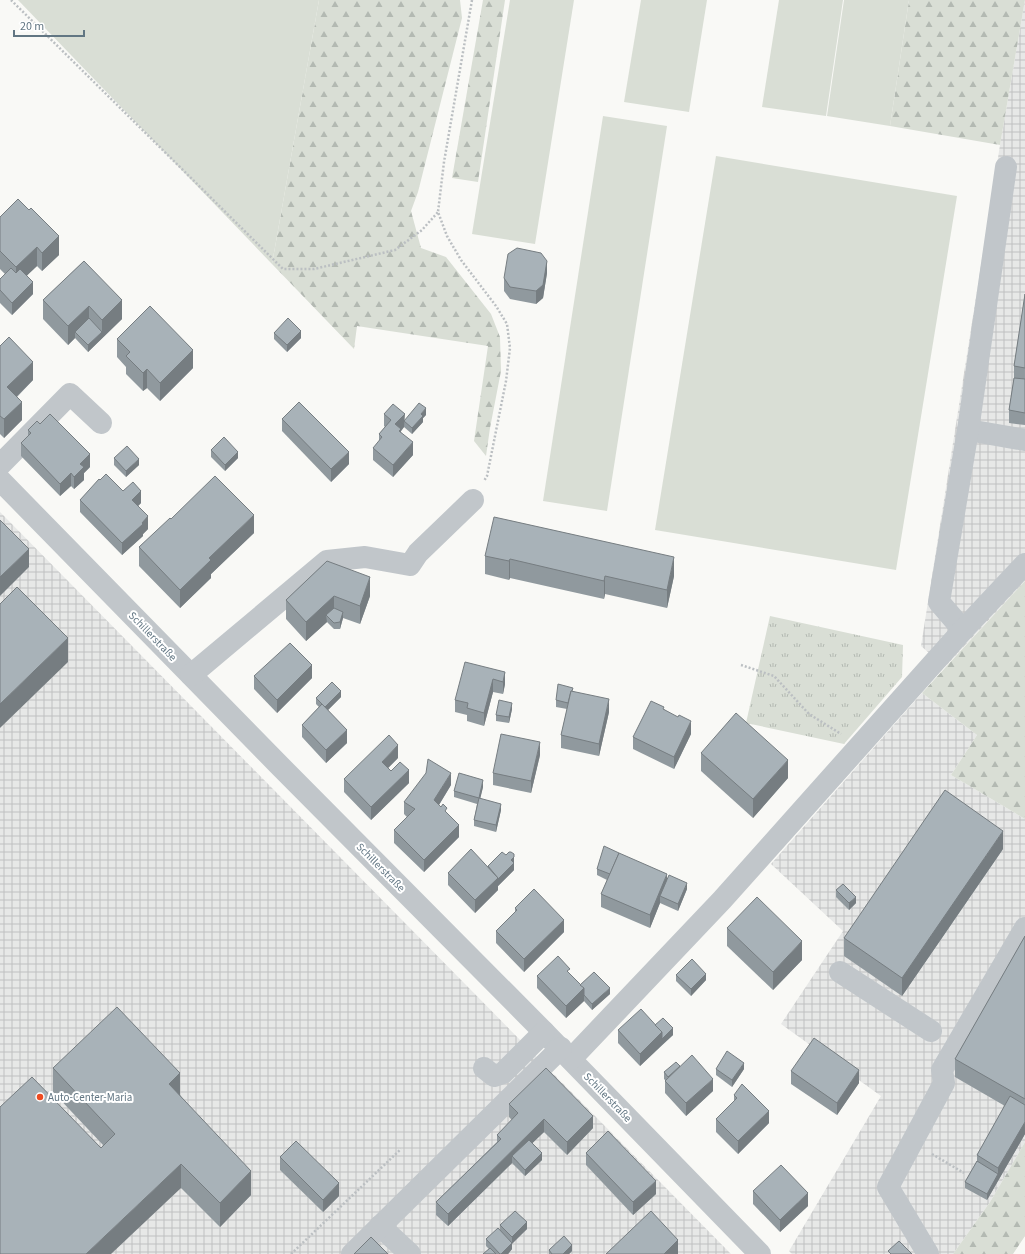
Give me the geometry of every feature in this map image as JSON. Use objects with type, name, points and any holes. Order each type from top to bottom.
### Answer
[{"type":"street","points":[[963,630],[939,602],[968,430],[1006,167]]},
{"type":"street","points":[[0,465],[70,394],[101,423]]},
{"type":"street","points":[[968,430],[1025,440]]},
{"type":"street","name":"Schillerstraße","points":[[0,480],[566,1054],[760,1254]]},
{"type":"street","points":[[191,675],[327,561],[365,557],[410,565],[418,553],[473,500]]},
{"type":"street","points":[[352,1254],[380,1226],[566,1054],[722,900],[963,630],[1025,564]]},
{"type":"street","points":[[928,1254],[888,1187],[944,1083],[942,1070],[1025,928]]},
{"type":"street","points":[[840,972],[931,1031]]},
{"type":"street","points":[[484,1068],[494,1076],[503,1073],[544,1032]]},
{"type":"street","points":[[380,1226],[410,1254]]},
{"type":"path","points":[[11,0],[284,269],[314,269],[395,250],[422,230],[438,212]]},
{"type":"path","points":[[472,0],[444,162],[438,212],[447,236],[461,260],[496,306],[507,324],[510,348],[505,388],[487,476],[473,500]]},
{"type":"path","points":[[741,665],[774,676],[809,714],[860,745]]},
{"type":"path","points":[[912,1143],[964,1173]]},
{"type":"path","points":[[291,1254],[401,1149]]},
{"type":"shaded area","points":[[1025,0],[1025,581],[945,667],[921,646],[1000,145]]},
{"type":"shaded area","points":[[0,512],[731,1254],[0,1254]]},
{"type":"shaded area","points":[[922,693],[977,735],[951,775],[1025,819],[1025,1142],[990,1202],[953,1254],[792,1254],[789,1251],[881,1096],[781,1024],[843,931],[771,864]]},
{"type":"green space","points":[[18,0],[319,0],[272,264]]},
{"type":"green space","points":[[319,0],[460,0],[462,18],[418,192],[411,211],[421,248],[446,257],[491,314],[500,337],[501,371],[486,456],[474,441],[488,346],[357,326],[354,349],[272,264]]},
{"type":"green space","points":[[483,0],[505,0],[478,182],[452,178]]},
{"type":"green space","points":[[510,0],[574,0],[535,244],[472,234]]},
{"type":"green space","points":[[641,0],[707,0],[689,112],[624,102]]},
{"type":"green space","points":[[779,0],[843,0],[826,116],[762,107]]},
{"type":"green space","points":[[844,0],[909,0],[890,126],[827,116]]},
{"type":"green space","points":[[909,0],[1025,0],[1000,145],[890,126]]},
{"type":"green space","points":[[603,116],[667,126],[607,511],[543,501]]},
{"type":"green space","points":[[716,156],[957,196],[896,570],[655,530]]},
{"type":"green space","points":[[1025,581],[1025,819],[951,775],[977,735],[922,693]]},
{"type":"green space","points":[[770,616],[903,645],[902,677],[844,744],[746,723]]},
{"type":"green space","points":[[1025,1142],[1025,1236],[1013,1254],[953,1254],[990,1202]]},
{"type":"building","points":[[18,199],[29,210],[31,208],[59,236],[42,253],[37,247],[16,267],[0,251],[0,217]]},
{"type":"building","points":[[517,248],[541,253],[547,261],[543,285],[536,291],[510,287],[504,278],[508,254]]},
{"type":"building","points":[[84,261],[122,300],[102,320],[89,306],[68,326],[43,300]]},
{"type":"building","points":[[11,268],[16,273],[20,269],[33,282],[12,303],[0,290],[0,279]]},
{"type":"building","points":[[1025,294],[1025,368],[1014,366]]},
{"type":"building","points":[[150,306],[193,350],[160,383],[147,369],[143,373],[126,356],[130,352],[117,339]]},
{"type":"building","points":[[89,318],[102,332],[88,345],[75,332]]},
{"type":"building","points":[[288,318],[301,331],[287,345],[274,333]]},
{"type":"building","points":[[9,337],[33,362],[7,387],[22,402],[4,419],[0,416],[0,346]]},
{"type":"building","points":[[1014,378],[1025,379],[1025,413],[1009,410]]},
{"type":"building","points":[[299,402],[349,452],[331,469],[282,419]]},
{"type":"building","points":[[419,403],[426,408],[421,414],[423,416],[412,428],[404,421]]},
{"type":"building","points":[[393,404],[405,414],[395,424],[401,429],[399,431],[413,442],[393,465],[373,448],[382,437],[379,434],[391,420],[384,414]]},
{"type":"building","points":[[50,414],[90,454],[80,464],[84,467],[74,477],[71,473],[60,484],[21,443],[31,433],[28,430],[37,421],[40,424]]},
{"type":"building","points":[[224,437],[238,452],[225,465],[211,450]]},
{"type":"building","points":[[127,446],[139,459],[126,471],[114,458]]},
{"type":"building","points":[[106,474],[123,491],[133,482],[141,491],[132,500],[148,516],[142,523],[143,524],[122,543],[80,500],[99,479],[100,480]]},
{"type":"building","points":[[215,476],[254,515],[209,558],[211,560],[180,590],[139,547],[170,518],[171,519]]},
{"type":"building","points":[[494,517],[674,557],[667,590],[605,576],[604,581],[510,559],[509,561],[485,556]]},
{"type":"building","points":[[0,520],[29,549],[0,577]]},
{"type":"building","points":[[327,561],[370,577],[360,606],[334,596],[306,622],[286,600]]},
{"type":"building","points":[[17,587],[68,638],[0,704],[0,604]]},
{"type":"building","points":[[334,608],[343,612],[340,622],[334,623],[326,615]]},
{"type":"building","points":[[290,643],[312,665],[277,700],[254,676]]},
{"type":"building","points":[[465,662],[505,672],[503,682],[493,679],[484,713],[467,708],[468,703],[455,700]]},
{"type":"building","points":[[332,682],[341,691],[325,707],[316,698]]},
{"type":"building","points":[[558,684],[573,688],[568,703],[556,700]]},
{"type":"building","points":[[571,691],[609,699],[599,744],[561,735]]},
{"type":"building","points":[[499,700],[512,703],[509,717],[496,715]]},
{"type":"building","points":[[651,701],[664,707],[663,709],[678,717],[679,715],[691,721],[674,757],[633,737]]},
{"type":"building","points":[[322,704],[347,730],[326,750],[302,725]]},
{"type":"building","points":[[736,713],[788,760],[753,799],[701,753]]},
{"type":"building","points":[[501,734],[540,742],[531,781],[493,773]]},
{"type":"building","points":[[389,735],[398,745],[382,762],[391,771],[400,762],[409,770],[371,807],[344,779]]},
{"type":"building","points":[[428,759],[451,773],[434,800],[441,807],[443,804],[447,808],[445,811],[459,825],[424,860],[394,830],[415,809],[404,802],[426,773]]},
{"type":"building","points":[[459,773],[483,780],[479,798],[454,791]]},
{"type":"building","points":[[945,790],[1003,831],[902,978],[844,938]]},
{"type":"building","points":[[479,798],[501,804],[496,825],[474,820]]},
{"type":"building","points":[[604,846],[619,853],[610,874],[597,869]]},
{"type":"building","points":[[471,849],[498,878],[475,900],[448,873]]},
{"type":"building","points":[[502,852],[506,855],[509,852],[514,854],[514,857],[511,860],[514,863],[498,879],[488,866]]},
{"type":"building","points":[[619,853],[667,874],[650,915],[601,894]]},
{"type":"building","points":[[669,875],[687,883],[678,904],[660,896]]},
{"type":"building","points":[[843,884],[856,897],[849,903],[836,890]]},
{"type":"building","points":[[534,889],[564,920],[524,959],[496,931],[517,910],[515,908]]},
{"type":"building","points":[[757,897],[802,941],[773,972],[727,928]]},
{"type":"building","points":[[1025,936],[1025,1099],[955,1059]]},
{"type":"building","points":[[558,956],[570,969],[567,971],[584,988],[566,1006],[537,976]]},
{"type":"building","points":[[692,959],[706,974],[691,989],[676,975]]},
{"type":"building","points":[[594,972],[610,988],[592,1004],[584,995],[584,988],[580,985]]},
{"type":"building","points":[[117,1007],[180,1073],[169,1084],[251,1171],[220,1203],[181,1164],[86,1254],[0,1254],[0,1107],[32,1077],[101,1148],[115,1134],[53,1068]]},
{"type":"building","points":[[641,1009],[662,1032],[640,1054],[618,1030]]},
{"type":"building","points":[[663,1018],[673,1028],[662,1039],[662,1032],[655,1025]]},
{"type":"building","points":[[814,1038],[859,1070],[837,1103],[791,1071]]},
{"type":"building","points":[[727,1051],[744,1063],[732,1080],[716,1069]]},
{"type":"building","points":[[692,1055],[713,1079],[686,1103],[665,1081]]},
{"type":"building","points":[[676,1062],[680,1066],[668,1077],[664,1072]]},
{"type":"building","points":[[546,1068],[593,1116],[567,1142],[544,1119],[448,1214],[436,1202],[501,1139],[497,1135],[518,1113],[509,1104]]},
{"type":"building","points":[[742,1084],[769,1111],[738,1141],[716,1119],[737,1098],[734,1095]]},
{"type":"building","points":[[1010,1096],[1025,1105],[1025,1122],[998,1168],[977,1155]]},
{"type":"building","points":[[608,1131],[656,1181],[633,1202],[586,1153]]},
{"type":"building","points":[[529,1140],[542,1153],[525,1170],[512,1156]]},
{"type":"building","points":[[296,1141],[339,1183],[323,1200],[280,1157]]},
{"type":"building","points":[[977,1161],[998,1174],[987,1194],[965,1182]]},
{"type":"building","points":[[781,1165],[808,1193],[780,1220],[753,1191]]},
{"type":"building","points":[[515,1211],[527,1222],[512,1237],[500,1225]]},
{"type":"building","points":[[651,1211],[678,1240],[664,1254],[606,1254]]},
{"type":"building","points":[[498,1228],[512,1243],[501,1254],[486,1239]]},
{"type":"building","points":[[564,1236],[572,1245],[563,1254],[552,1254],[549,1250]]},
{"type":"building","points":[[371,1237],[388,1254],[354,1254]]},
{"type":"building","points":[[899,1241],[912,1254],[891,1254],[888,1251]]},
{"type":"building","points":[[490,1248],[496,1254],[483,1254]]},
{"type":"place","name":"Auto-Center-Maria","points":[[40,1097]]}]
